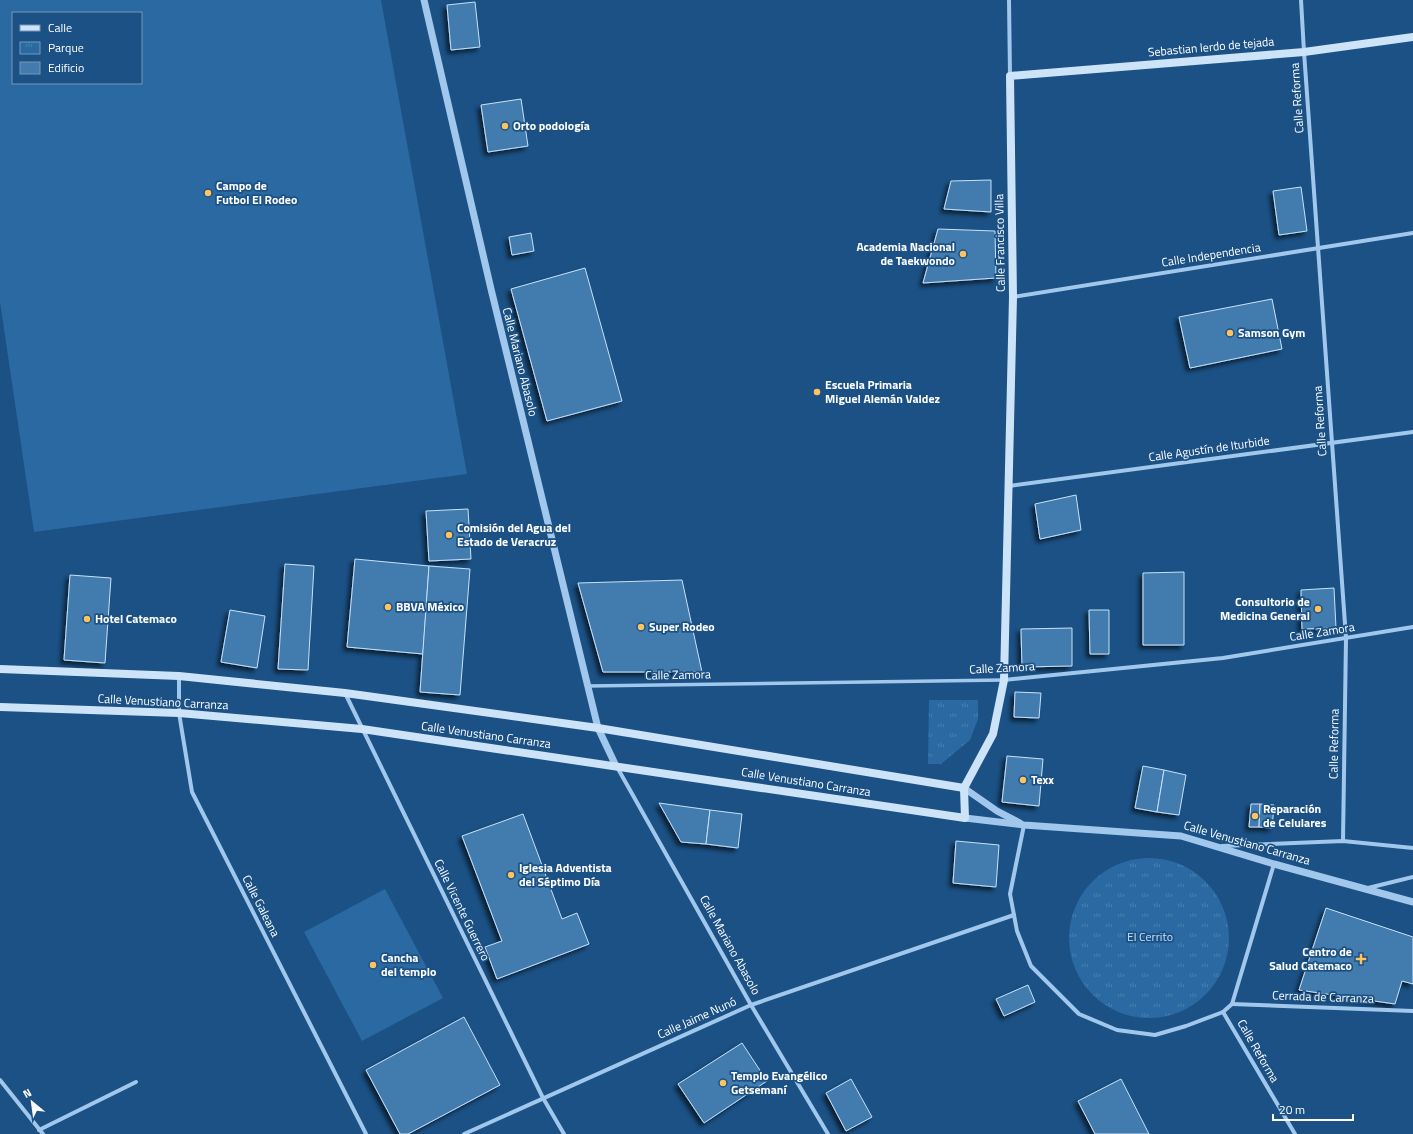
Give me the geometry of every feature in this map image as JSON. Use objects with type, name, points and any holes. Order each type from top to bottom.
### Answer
[{"type":"main road","name":"Sebastian lerdo de tejada","points":[[1010,76],[1304,52],[1413,37]]},
{"type":"main road","name":"Calle Francisco Villa","points":[[964,788],[994,734],[1004,680],[1013,297],[1010,76]]},
{"type":"main road","name":"Calle Venustiano Carranza","points":[[0,669],[179,676],[345,693],[598,728],[964,788]]},
{"type":"main road","name":"Calle Venustiano Carranza","points":[[0,707],[180,712],[362,728],[965,818]]},
{"type":"main road","points":[[964,788],[965,818]]},
{"type":"street","name":"Calle Mariano Abasolo","points":[[424,0],[493,296],[598,728],[616,766],[751,1005],[828,1134]]},
{"type":"street","name":"Calle Francisco Villa","points":[[1009,0],[1010,76]]},
{"type":"street","name":"Calle Reforma","points":[[1301,0],[1331,443],[1346,638],[1343,841]]},
{"type":"street","name":"Calle Independencia","points":[[1013,297],[1413,233]]},
{"type":"street","name":"Calle Agustín de Iturbide","points":[[1008,486],[1413,432]]},
{"type":"street","name":"Calle Zamora","points":[[588,686],[1004,680],[1223,658],[1413,627]]},
{"type":"street","name":"Calle Galeana","points":[[179,676],[180,712],[192,792],[366,1134]]},
{"type":"street","name":"Calle Vicente Guerrero","points":[[345,693],[543,1098],[564,1134]]},
{"type":"street","points":[[964,788],[997,811],[1024,825],[1010,894],[1016,931],[1031,966],[1079,1014],[1118,1030],[1155,1036],[1223,1012]]},
{"type":"street","name":"Calle Venustiano Carranza","points":[[965,818],[1024,825],[1181,836],[1274,864],[1413,902]]},
{"type":"street","points":[[1215,846],[1343,841],[1413,848]]},
{"type":"street","points":[[1232,1004],[1274,864]]},
{"type":"street","points":[[1366,888],[1413,877]]},
{"type":"street","name":"Calle Jaime Nunó","points":[[464,1134],[751,1005],[1014,915]]},
{"type":"street","name":"Calle Reforma","points":[[1232,1004],[1223,1012],[1295,1134]]},
{"type":"street","name":"Cerrada de Carranza","points":[[1232,1004],[1413,1011]]},
{"type":"street","points":[[0,1080],[42,1134]]},
{"type":"street","points":[[39,1130],[136,1082]]},
{"type":"green space","name":"Campo de Futbol El Rodeo","points":[[0,0],[381,0],[467,474],[34,532],[0,302]]},
{"type":"green space","points":[[929,700],[978,700],[978,719],[970,740],[941,764],[928,764]]},
{"type":"green space","name":"El Cerrito","points":[[1141,858],[1157,858],[1187,867],[1206,881],[1220,900],[1223,907],[1229,930],[1229,946],[1223,969],[1220,976],[1206,995],[1187,1009],[1180,1012],[1157,1018],[1141,1018],[1111,1009],[1092,995],[1087,989],[1075,969],[1069,946],[1069,930],[1078,900],[1092,881],[1098,876],[1118,864]]},
{"type":"green space","name":"Cancha del templo","points":[[385,889],[443,998],[362,1041],[304,932]]},
{"type":"building","points":[[475,2],[480,47],[451,50],[447,5]]},
{"type":"building","name":"Orto podología","points":[[521,99],[528,146],[488,152],[481,105]]},
{"type":"building","points":[[991,180],[991,212],[944,209],[951,181]]},
{"type":"building","points":[[1301,187],[1307,231],[1279,235],[1273,191]]},
{"type":"building","name":"Academia Nacional de Taekwondo","points":[[938,229],[995,231],[996,278],[923,283]]},
{"type":"building","points":[[531,233],[534,251],[512,255],[509,237]]},
{"type":"building","points":[[585,268],[622,401],[547,421],[511,289]]},
{"type":"building","name":"Samson Gym","points":[[1272,299],[1282,349],[1190,368],[1179,317]]},
{"type":"building","points":[[1076,495],[1081,530],[1040,539],[1035,504]]},
{"type":"building","name":"Comisión del Agua del Estado de Veracruz","points":[[468,509],[471,559],[429,561],[426,511]]},
{"type":"building","name":"BBVA México","points":[[355,559],[429,566],[423,654],[347,647]]},
{"type":"building","points":[[285,564],[314,566],[308,670],[278,669]]},
{"type":"building","points":[[429,566],[470,569],[460,695],[420,692]]},
{"type":"building","points":[[1184,572],[1184,645],[1143,645],[1143,573]]},
{"type":"building","name":"Hotel Catemaco","points":[[70,575],[111,578],[105,663],[64,660]]},
{"type":"building","name":"Super Rodeo","points":[[682,580],[702,672],[603,672],[578,583]]},
{"type":"building","name":"Consultorio de Medicina General","points":[[1334,588],[1336,628],[1302,629],[1301,590]]},
{"type":"building","points":[[230,610],[265,616],[257,668],[221,662]]},
{"type":"building","points":[[1089,610],[1109,610],[1109,654],[1090,654]]},
{"type":"building","points":[[1072,628],[1072,666],[1022,667],[1021,629]]},
{"type":"building","points":[[1015,692],[1041,693],[1039,718],[1014,717]]},
{"type":"building","name":"Texx","points":[[1007,756],[1043,759],[1039,806],[1002,802]]},
{"type":"building","points":[[1143,766],[1164,770],[1157,812],[1135,808]]},
{"type":"building","points":[[1164,770],[1186,775],[1179,815],[1157,812]]},
{"type":"building","points":[[659,803],[710,810],[706,844],[681,842]]},
{"type":"building","name":"Reparación de Celulares","points":[[1251,804],[1260,804],[1259,827],[1249,827]]},
{"type":"building","points":[[1260,804],[1274,805],[1272,828],[1259,827]]},
{"type":"building","points":[[710,810],[742,814],[738,848],[706,844]]},
{"type":"building","name":"Iglesia Adventista del Séptimo Día","points":[[523,814],[562,919],[577,913],[589,944],[497,979],[485,947],[502,941],[462,836]]},
{"type":"building","points":[[956,841],[999,845],[996,887],[953,883]]},
{"type":"building","name":"Centro de Salud Catemaco","points":[[1326,908],[1413,937],[1413,984],[1402,981],[1395,1004],[1299,990]]},
{"type":"building","points":[[1028,985],[1035,1002],[1004,1016],[996,999]]},
{"type":"building","points":[[464,1017],[500,1085],[408,1134],[400,1134],[366,1070]]},
{"type":"building","name":"Templo Evangélico Getsemaní","points":[[742,1043],[767,1081],[704,1123],[678,1084]]},
{"type":"building","points":[[851,1079],[872,1117],[846,1131],[826,1093]]},
{"type":"building","points":[[1121,1079],[1149,1134],[1095,1134],[1078,1101]]},
{"type":"place","name":"Orto podología","points":[[505,126]]},
{"type":"place","name":"Campo de Futbol El Rodeo","points":[[208,193]]},
{"type":"place","name":"Academia Nacional de Taekwondo","points":[[963,254]]},
{"type":"place","name":"Samson Gym","points":[[1230,333]]},
{"type":"place","name":"Escuela Primaria Miguel Alemán Valdez","points":[[817,392]]},
{"type":"place","name":"Comisión del Agua del Estado de Veracruz","points":[[449,535]]},
{"type":"place","name":"BBVA México","points":[[388,607]]},
{"type":"place","name":"Consultorio de Medicina General","points":[[1318,609]]},
{"type":"place","name":"Hotel Catemaco","points":[[87,619]]},
{"type":"place","name":"Super Rodeo","points":[[641,627]]},
{"type":"place","name":"Texx","points":[[1023,780]]},
{"type":"place","name":"Reparación de Celulares","points":[[1255,816]]},
{"type":"place","name":"Iglesia Adventista del Séptimo Día","points":[[511,875]]},
{"type":"place","name":"Centro de Salud Catemaco","points":[[1361,959]]},
{"type":"place","name":"Cancha del templo","points":[[373,965]]},
{"type":"place","name":"Templo Evangélico Getsemaní","points":[[723,1083]]}]
